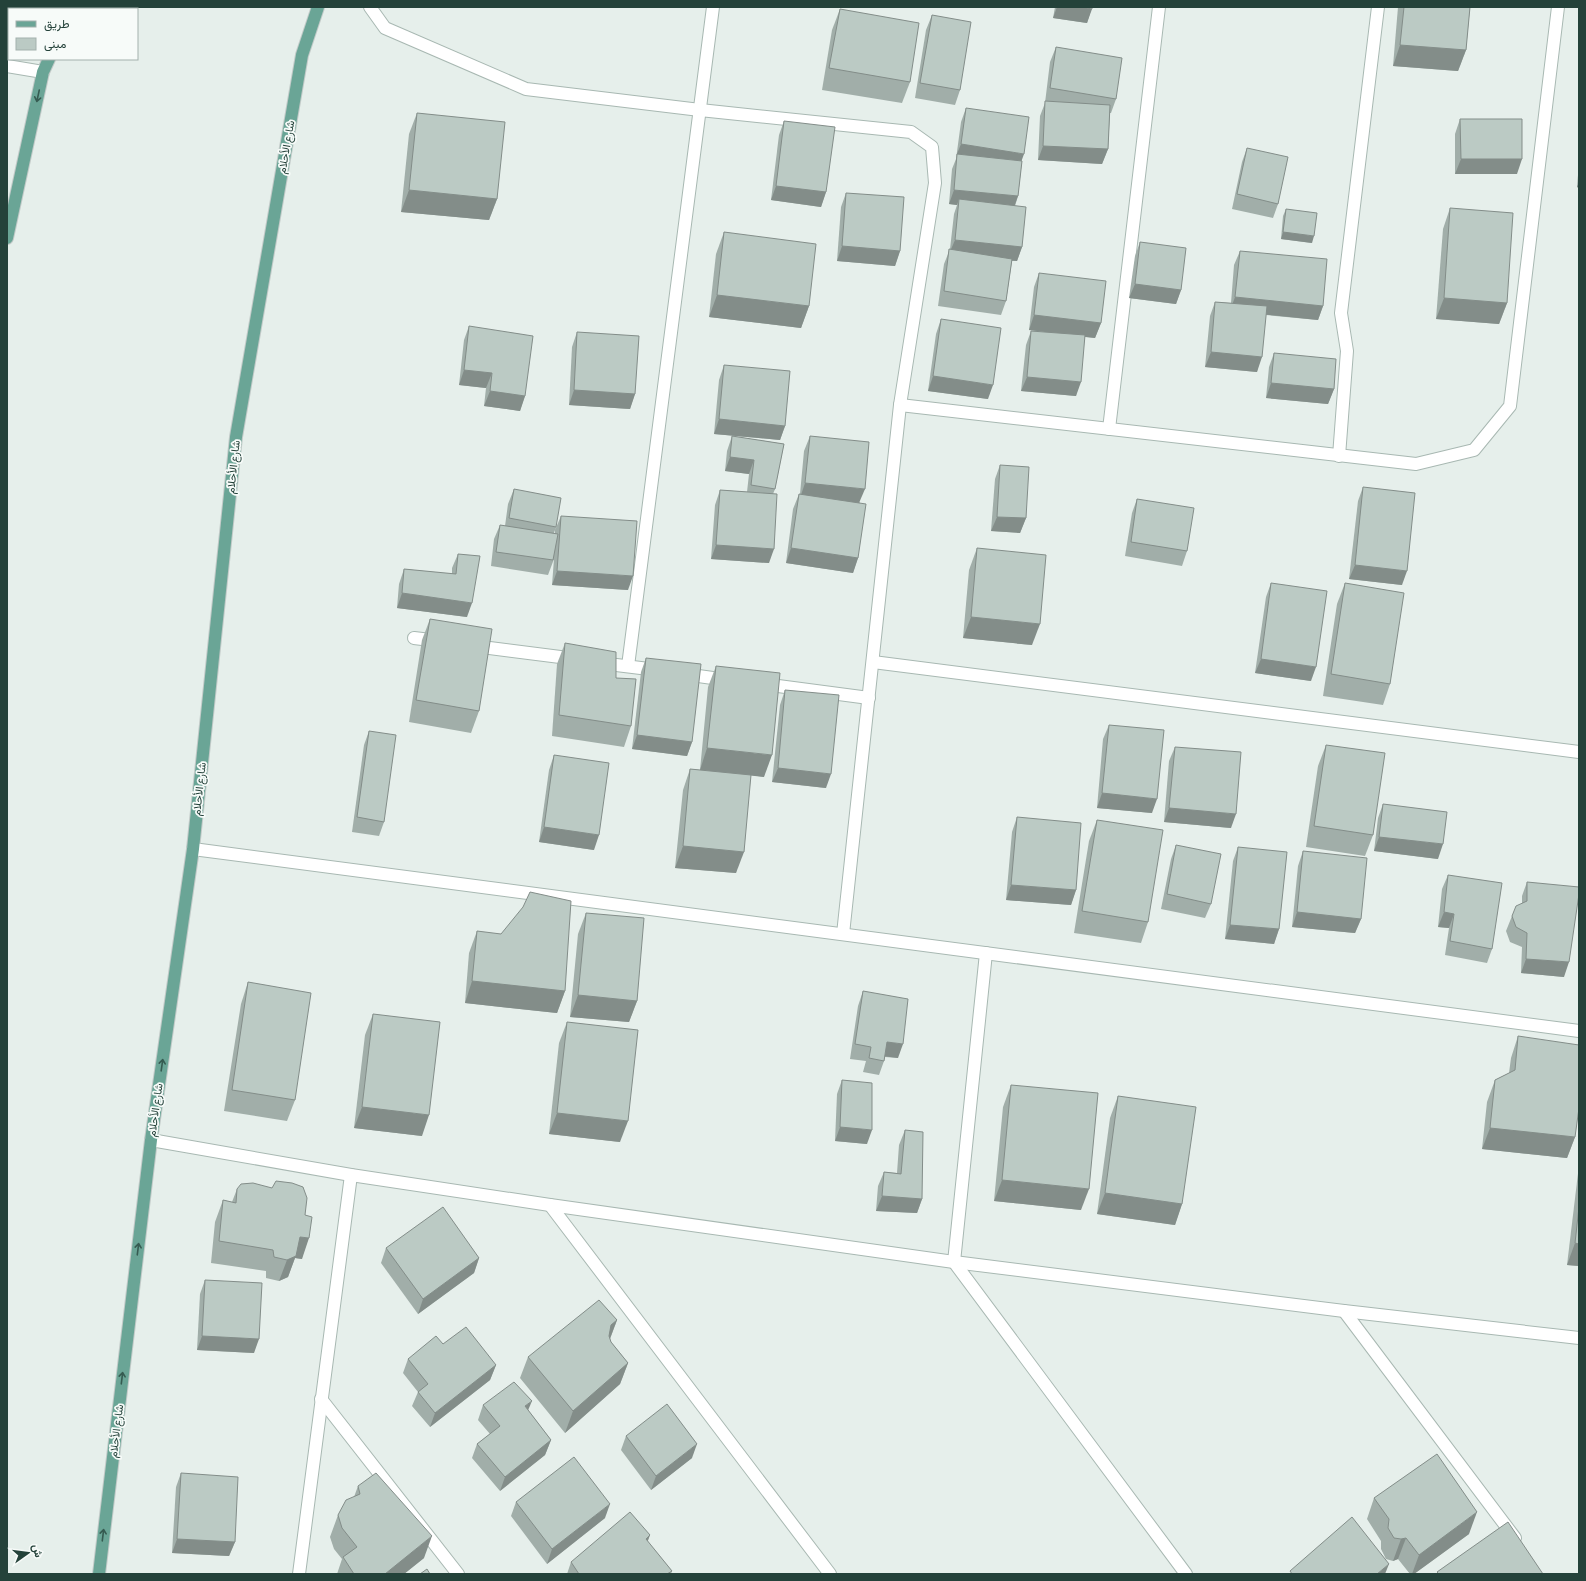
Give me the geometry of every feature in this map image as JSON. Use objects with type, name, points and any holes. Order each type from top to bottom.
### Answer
[{"type":"main road","name":"شارع الأحلام","points":[[98,1574],[151,1140],[193,849],[236,437],[302,56],[318,7]]},
{"type":"main road","points":[[7,238],[43,72],[49,60]]},
{"type":"street","points":[[370,7],[385,28],[526,89],[700,110],[911,132],[932,147],[935,183],[900,404],[843,934]]},
{"type":"street","points":[[628,666],[713,7]]},
{"type":"street","points":[[1109,428],[1159,7]]},
{"type":"street","points":[[1339,456],[1347,351],[1340,313],[1378,7]]},
{"type":"street","points":[[900,404],[1416,464],[1474,450],[1510,406],[1558,7]]},
{"type":"street","points":[[7,66],[43,72]]},
{"type":"street","points":[[414,638],[737,681]]},
{"type":"street","points":[[873,662],[1579,752]]},
{"type":"street","points":[[752,683],[869,698]]},
{"type":"street","points":[[193,849],[1579,1031]]},
{"type":"street","points":[[986,953],[954,1262],[1186,1574]]},
{"type":"street","points":[[151,1140],[351,1175],[550,1205],[954,1262],[1344,1311],[1579,1338]]},
{"type":"street","points":[[299,1574],[351,1175]]},
{"type":"street","points":[[550,1205],[830,1574]]},
{"type":"street","points":[[1344,1311],[1523,1549]]},
{"type":"street","points":[[321,1399],[458,1574]]},
{"type":"building","points":[[1081,7],[1092,7],[1092,9]]},
{"type":"building","points":[[1404,7],[1470,7],[1466,50],[1400,45]]},
{"type":"building","points":[[840,9],[919,23],[910,82],[829,68]]},
{"type":"building","points":[[932,15],[971,22],[960,90],[920,83]]},
{"type":"building","points":[[1056,47],[1122,58],[1116,99],[1050,88]]},
{"type":"building","points":[[1045,101],[1110,105],[1108,149],[1043,146]]},
{"type":"building","points":[[966,108],[1029,117],[1024,154],[961,144]]},
{"type":"building","points":[[417,113],[505,122],[497,199],[409,190]]},
{"type":"building","points":[[1460,119],[1522,119],[1522,159],[1461,159]]},
{"type":"building","points":[[784,121],[835,127],[826,192],[776,186]]},
{"type":"building","points":[[1247,148],[1288,157],[1278,204],[1237,194]]},
{"type":"building","points":[[957,154],[1022,161],[1018,196],[954,190]]},
{"type":"building","points":[[846,193],[904,197],[900,251],[842,246]]},
{"type":"building","points":[[959,199],[1026,207],[1022,247],[955,240]]},
{"type":"building","points":[[1450,208],[1513,213],[1507,303],[1444,298]]},
{"type":"building","points":[[1286,209],[1317,213],[1314,236],[1283,232]]},
{"type":"building","points":[[724,232],[816,244],[809,306],[717,295]]},
{"type":"building","points":[[1140,242],[1186,248],[1181,290],[1135,284]]},
{"type":"building","points":[[949,249],[1012,259],[1006,301],[944,291]]},
{"type":"building","points":[[1240,251],[1327,259],[1323,306],[1235,297]]},
{"type":"building","points":[[1039,273],[1106,281],[1101,323],[1034,315]]},
{"type":"building","points":[[1215,302],[1267,306],[1262,357],[1211,352]]},
{"type":"building","points":[[941,319],[1001,328],[993,385],[933,376]]},
{"type":"building","points":[[469,326],[533,336],[525,396],[490,391],[492,373],[464,370]]},
{"type":"building","points":[[1031,331],[1085,335],[1081,382],[1027,377]]},
{"type":"building","points":[[577,332],[639,336],[635,394],[574,390]]},
{"type":"building","points":[[1274,353],[1336,359],[1334,389],[1271,383]]},
{"type":"building","points":[[724,365],[790,371],[785,426],[719,419]]},
{"type":"building","points":[[732,436],[784,444],[775,489],[751,485],[754,460],[730,457]]},
{"type":"building","points":[[810,436],[869,442],[865,489],[805,483]]},
{"type":"building","points":[[1000,465],[1029,467],[1026,518],[997,517]]},
{"type":"building","points":[[1363,487],[1415,493],[1407,571],[1355,565]]},
{"type":"building","points":[[514,489],[561,498],[556,527],[509,518]]},
{"type":"building","points":[[720,490],[777,494],[774,549],[716,545]]},
{"type":"building","points":[[799,494],[866,504],[858,558],[791,548]]},
{"type":"building","points":[[1137,499],[1194,508],[1187,551],[1131,542]]},
{"type":"building","points":[[561,516],[637,521],[633,576],[557,571]]},
{"type":"building","points":[[500,525],[558,534],[553,560],[496,552]]},
{"type":"building","points":[[977,548],[1046,555],[1040,624],[971,617]]},
{"type":"building","points":[[458,554],[480,556],[472,603],[402,593],[404,569],[456,574]]},
{"type":"building","points":[[1271,583],[1327,591],[1316,667],[1261,659]]},
{"type":"building","points":[[1345,583],[1404,593],[1390,684],[1331,674]]},
{"type":"building","points":[[430,619],[492,629],[479,711],[416,700]]},
{"type":"building","points":[[565,643],[616,652],[616,678],[636,679],[631,726],[559,715]]},
{"type":"building","points":[[646,658],[701,664],[692,742],[637,735]]},
{"type":"building","points":[[716,666],[780,673],[772,755],[707,748]]},
{"type":"building","points":[[785,690],[839,695],[831,774],[778,768]]},
{"type":"building","points":[[1109,725],[1164,730],[1157,799],[1102,793]]},
{"type":"building","points":[[369,731],[396,735],[384,822],[357,817]]},
{"type":"building","points":[[1326,745],[1385,753],[1373,835],[1314,826]]},
{"type":"building","points":[[1175,747],[1241,752],[1236,814],[1169,808]]},
{"type":"building","points":[[554,755],[609,763],[599,835],[544,827]]},
{"type":"building","points":[[690,769],[751,775],[744,852],[683,846]]},
{"type":"building","points":[[1383,804],[1447,812],[1443,844],[1379,837]]},
{"type":"building","points":[[1017,817],[1081,823],[1076,890],[1011,885]]},
{"type":"building","points":[[1097,820],[1163,830],[1148,922],[1082,911]]},
{"type":"building","points":[[1176,845],[1221,854],[1211,904],[1167,894]]},
{"type":"building","points":[[1238,847],[1287,852],[1279,929],[1230,925]]},
{"type":"building","points":[[1303,851],[1367,858],[1361,919],[1297,912]]},
{"type":"building","points":[[1448,875],[1502,883],[1492,949],[1450,941],[1454,914],[1444,912]]},
{"type":"building","points":[[1527,882],[1579,887],[1569,962],[1526,959],[1527,933],[1516,927],[1512,916],[1516,906],[1527,901]]},
{"type":"building","points":[[530,892],[571,901],[565,991],[472,981],[477,931],[501,934],[523,907]]},
{"type":"building","points":[[586,913],[644,918],[637,1001],[578,995]]},
{"type":"building","points":[[248,982],[311,993],[295,1100],[232,1090]]},
{"type":"building","points":[[863,991],[908,999],[903,1044],[887,1042],[884,1061],[869,1058],[871,1047],[855,1044]]},
{"type":"building","points":[[373,1014],[440,1022],[429,1115],[362,1107]]},
{"type":"building","points":[[567,1022],[638,1030],[628,1121],[557,1113]]},
{"type":"building","points":[[1518,1036],[1579,1045],[1579,1108],[1575,1137],[1490,1128],[1495,1080],[1515,1070]]},
{"type":"building","points":[[842,1080],[872,1083],[872,1130],[840,1127]]},
{"type":"building","points":[[1011,1085],[1098,1093],[1089,1189],[1002,1180]]},
{"type":"building","points":[[1118,1096],[1196,1107],[1182,1204],[1105,1193]]},
{"type":"building","points":[[905,1130],[923,1132],[922,1199],[882,1196],[884,1172],[901,1174]]},
{"type":"building","points":[[276,1181],[292,1183],[303,1187],[307,1198],[305,1215],[312,1217],[309,1238],[300,1237],[296,1256],[287,1260],[274,1257],[273,1250],[219,1241],[223,1200],[236,1203],[237,1189],[241,1184],[253,1183],[272,1188]]},
{"type":"building","points":[[443,1207],[479,1258],[423,1299],[386,1248]]},
{"type":"building","points":[[1579,1207],[1579,1244],[1575,1243]]},
{"type":"building","points":[[205,1280],[262,1283],[259,1339],[202,1336]]},
{"type":"building","points":[[599,1300],[617,1320],[611,1325],[609,1336],[611,1342],[628,1363],[573,1411],[528,1357]]},
{"type":"building","points":[[466,1327],[496,1365],[435,1413],[418,1392],[428,1384],[408,1359],[436,1336],[443,1344]]},
{"type":"building","points":[[514,1382],[532,1401],[525,1406],[551,1440],[505,1477],[477,1444],[500,1426],[483,1405]]},
{"type":"building","points":[[667,1404],[697,1444],[656,1476],[626,1436]]},
{"type":"building","points":[[1437,1454],[1477,1512],[1419,1555],[1406,1538],[1394,1538],[1388,1528],[1389,1519],[1374,1498]]},
{"type":"building","points":[[574,1457],[610,1504],[552,1549],[516,1502]]},
{"type":"building","points":[[181,1473],[238,1477],[235,1542],[177,1539]]},
{"type":"building","points":[[376,1473],[432,1536],[385,1574],[354,1574],[343,1557],[357,1547],[342,1528],[338,1515],[346,1500],[360,1494],[358,1486]]},
{"type":"building","points":[[630,1512],[650,1535],[646,1539],[672,1571],[667,1574],[579,1574],[571,1562]]},
{"type":"building","points":[[1352,1517],[1389,1564],[1377,1574],[1292,1574],[1290,1571]]},
{"type":"building","points":[[1508,1522],[1543,1574],[1439,1574],[1437,1572]]},
{"type":"building","points":[[427,1569],[430,1574],[420,1574]]}]
